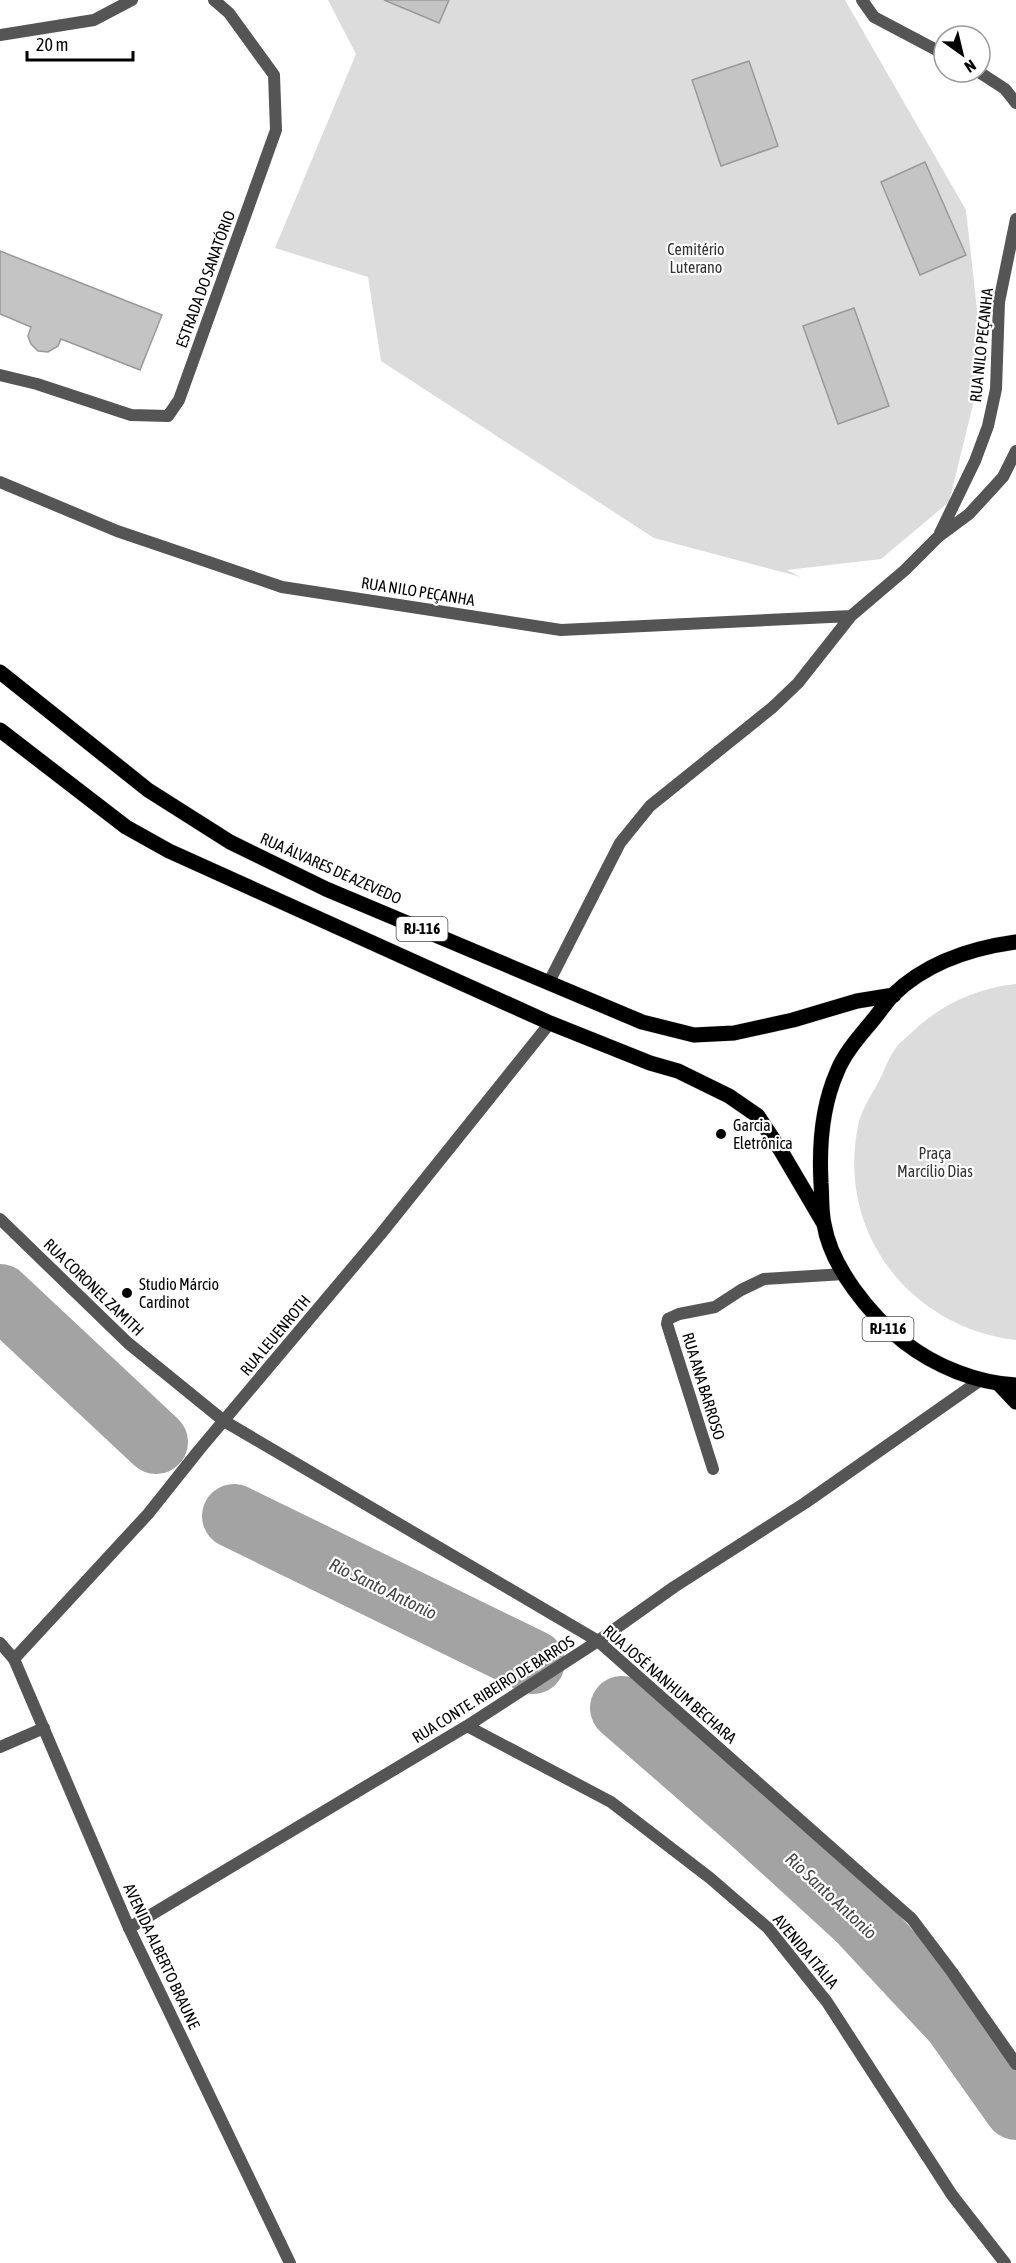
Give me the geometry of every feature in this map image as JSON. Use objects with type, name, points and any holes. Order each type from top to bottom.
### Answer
[{"type":"main road","name":"RUA ÁLVARES DE AZEVEDO","points":[[0,672],[148,790],[231,842],[326,889],[642,1022],[694,1035],[734,1034],[857,1001],[894,995]]},
{"type":"main road","name":"RJ-116","points":[[0,730],[126,827],[169,851],[550,1023],[650,1063],[678,1071],[729,1096],[758,1116],[824,1224],[844,1274],[871,1311],[890,1331],[919,1353],[951,1370],[999,1384],[1016,1385]]},
{"type":"main road","name":"RJ-116","points":[[824,1224],[820,1161],[824,1114],[837,1071],[853,1044],[894,995],[923,973],[955,957],[990,946],[1016,942]]},
{"type":"main road","points":[[999,1384],[1016,1402]]},
{"type":"street","points":[[0,35],[94,20],[132,0]]},
{"type":"street","name":"ESTRADA DO SANATÓRIO","points":[[0,375],[37,384],[131,415],[168,416],[178,400],[276,130],[273,75],[229,13],[214,0]]},
{"type":"street","points":[[862,0],[874,17],[932,48]]},
{"type":"street","points":[[992,80],[1005,89],[1016,103]]},
{"type":"street","name":"RUA NILO PEÇANHA","points":[[938,537],[975,460],[987,426],[996,389],[999,302],[1016,219]]},
{"type":"street","name":"RUA NILO PEÇANHA","points":[[549,982],[620,843],[650,806],[773,707],[798,683],[851,616],[905,570],[938,537],[969,514],[1003,477],[1016,451]]},
{"type":"street","name":"RUA NILO PEÇANHA","points":[[0,482],[117,531],[282,587],[561,630],[851,616]]},
{"type":"street","name":"RUA LEUENROTH","points":[[14,1659],[148,1514],[380,1235],[550,1023]]},
{"type":"street","name":"RUA CORONEL ZAMITH","points":[[0,1219],[128,1342],[224,1421]]},
{"type":"street","name":"RUA ANA BARROSO","points":[[712,1469],[667,1324],[668,1319],[672,1315],[715,1307],[741,1290],[764,1279],[844,1274]]},
{"type":"street","name":"RUA CONTE. RIBEIRO DE BARROS","points":[[129,1928],[467,1726],[598,1641],[674,1587],[805,1503],[982,1379]]},
{"type":"street","name":"RUA JOSÉ NANHUM BECHARA","points":[[224,1421],[598,1641],[912,1919],[1016,2064]]},
{"type":"street","name":"AVENIDA ALBERTO BRAUNE","points":[[0,1643],[14,1659],[129,1928],[290,2263]]},
{"type":"street","name":"AVENIDA ITÁLIA","points":[[467,1726],[611,1802],[710,1878],[768,1928],[827,2002],[952,2195],[1005,2263]]},
{"type":"street","points":[[0,1747],[44,1728]]},
{"type":"green space","name":"Cemitério Luterano","points":[[328,0],[845,0],[966,210],[983,364],[949,502],[881,559],[787,570],[801,577],[654,538],[381,361],[368,277],[275,248],[356,54]]},
{"type":"green space","name":"Praça Marcílio Dias","points":[[1016,984],[1016,1340],[978,1332],[943,1316],[913,1294],[888,1267],[869,1235],[858,1200],[854,1162],[860,1117],[898,1045],[922,1023],[959,999],[987,989]]},
{"type":"building","points":[[384,0],[449,0],[439,23]]},
{"type":"building","points":[[749,61],[778,146],[721,166],[692,80]]},
{"type":"building","points":[[925,162],[966,255],[920,275],[881,182]]},
{"type":"building","points":[[0,251],[162,315],[140,370],[61,339],[58,346],[48,352],[38,351],[31,344],[28,336],[31,327],[0,314]]},
{"type":"building","points":[[854,308],[889,406],[838,424],[803,326]]},
{"type":"waterway","name":"Rio Santo Antonio","points":[[0,1296],[156,1442]]},
{"type":"waterway","name":"Rio Santo Antonio","points":[[234,1516],[533,1662]]},
{"type":"waterway","name":"Rio Santo Antonio","points":[[622,1708],[753,1822],[857,1917],[955,2022],[1016,2108]]},
{"type":"place","name":"Garcia Eletrônica","points":[[721,1134]]},
{"type":"place","name":"Studio Márcio Cardinot","points":[[127,1293]]}]
